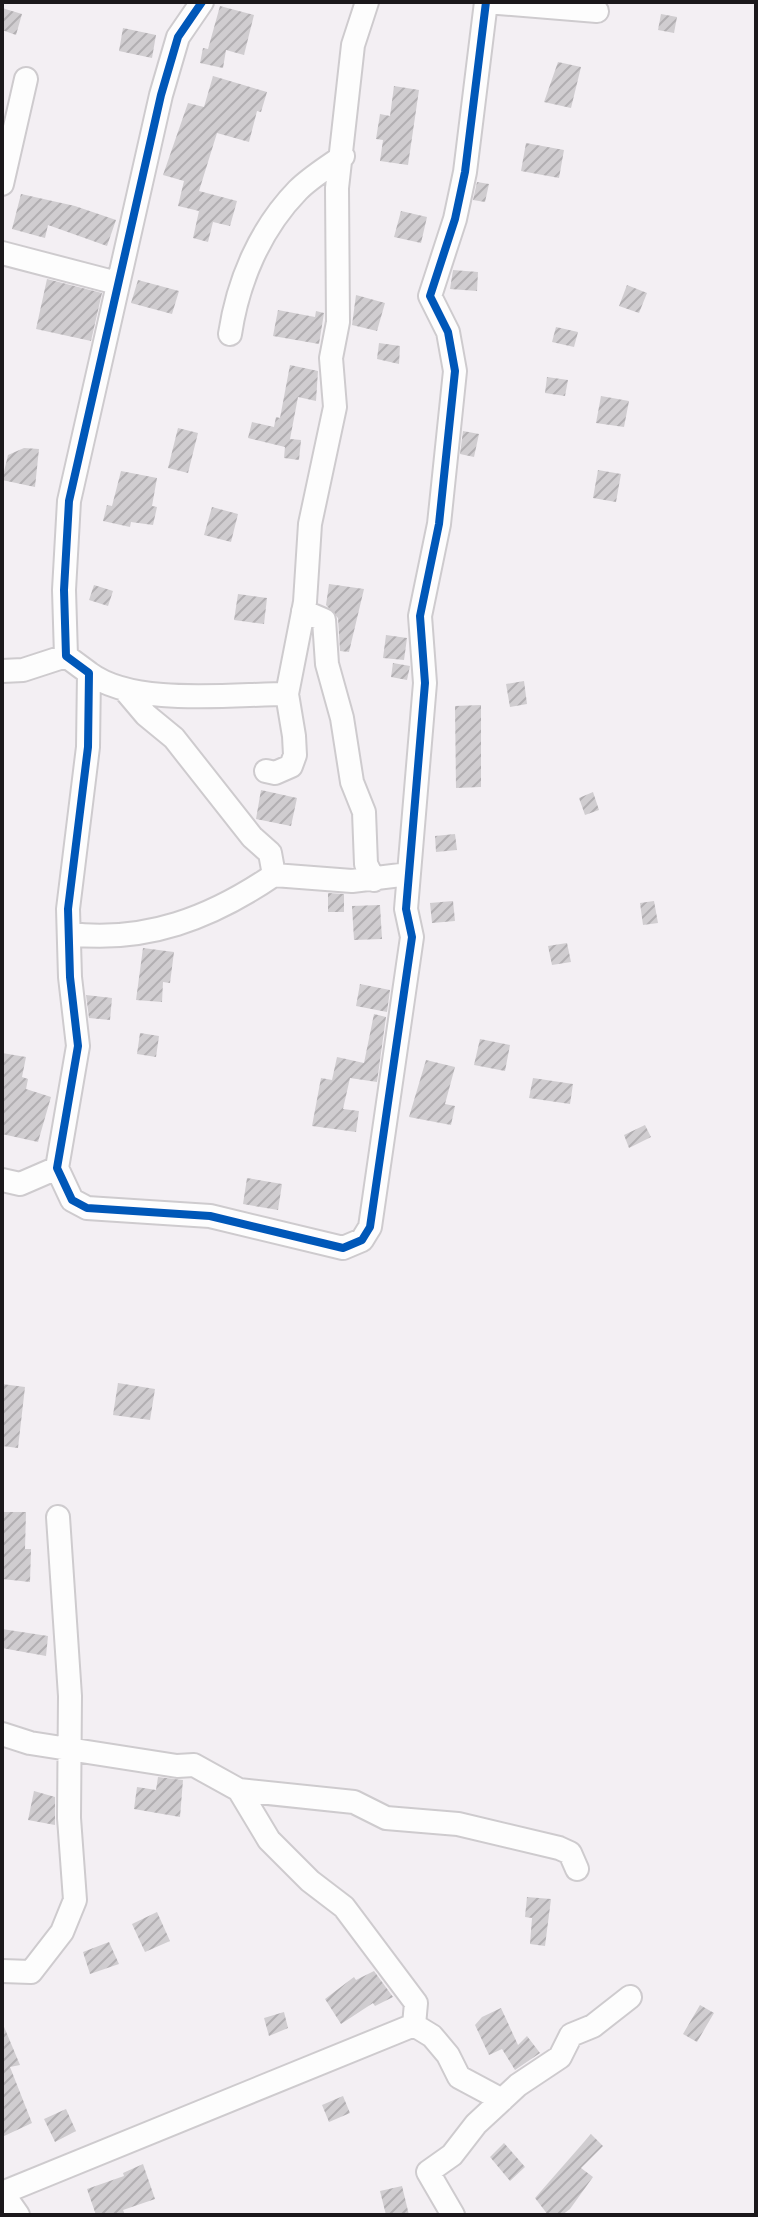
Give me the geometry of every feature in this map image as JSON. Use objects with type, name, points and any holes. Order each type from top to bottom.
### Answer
[{"type":"street","points":[[66,656],[64,590],[69,501],[117,283],[178,37],[202,2]]},
{"type":"street","points":[[266,771],[275,773],[291,766],[295,755],[287,694],[303,611],[310,524],[335,407],[331,358],[338,322],[337,188],[343,156],[353,45],[367,2]]},
{"type":"street","points":[[89,673],[88,747],[68,909],[78,1046],[57,1168],[72,1200],[87,1208],[210,1216],[343,1248],[362,1240],[370,1227],[412,937],[406,909],[425,683],[420,616],[439,524],[455,371],[448,332],[430,296],[455,219],[465,172],[486,2],[597,11]]},
{"type":"street","points":[[3,178],[26,79]]},
{"type":"street","points":[[230,334],[243,276],[260,242],[298,190],[343,156]]},
{"type":"street","points":[[2,253],[117,283]]},
{"type":"street","points":[[303,611],[324,620],[327,664],[342,718],[352,782],[364,812],[366,864],[374,880]]},
{"type":"street","points":[[2,671],[23,670],[66,656]]},
{"type":"street","points":[[66,656],[104,684],[124,689],[164,695],[287,694]]},
{"type":"street","points":[[124,689],[146,715],[174,738],[252,837],[270,853],[274,875]]},
{"type":"street","points":[[69,934],[97,937],[150,933],[183,925],[226,905],[274,875],[374,880],[409,874]]},
{"type":"street","points":[[2,1180],[20,1184],[57,1168]]},
{"type":"street","points":[[2,1971],[31,1972],[62,1932],[75,1900],[69,1818],[71,1748],[58,1517]]},
{"type":"street","points":[[2,1734],[30,1743],[177,1766],[194,1765],[239,1790],[354,1802],[386,1818],[458,1824],[559,1848],[570,1853],[577,1869]]},
{"type":"street","points":[[239,1790],[269,1840],[310,1881],[344,1907],[416,2003],[414,2025]]},
{"type":"street","points":[[453,2215],[428,2172],[452,2155],[502,2100],[560,2057],[571,2035],[593,2026],[630,1997]]},
{"type":"street","points":[[414,2025],[432,2036],[448,2055],[459,2077],[502,2100]]},
{"type":"street","points":[[18,2215],[2,2193],[414,2025]]},
{"type":"building","points":[[220,6],[254,15],[244,55],[226,50],[223,68],[200,63],[203,48],[208,49]]},
{"type":"building","points":[[2,8],[22,14],[16,35],[2,30]]},
{"type":"building","points":[[661,14],[677,17],[674,33],[658,30]]},
{"type":"building","points":[[123,28],[156,35],[152,58],[119,51]]},
{"type":"building","points":[[558,62],[581,67],[571,108],[544,102]]},
{"type":"building","points":[[213,76],[267,92],[261,112],[257,111],[249,142],[217,133],[199,191],[237,201],[230,226],[213,222],[208,242],[193,238],[199,211],[178,206],[184,181],[163,175],[188,103],[204,107]]},
{"type":"building","points":[[394,86],[419,90],[408,165],[380,161],[383,140],[376,139],[380,114],[390,116]]},
{"type":"building","points":[[526,143],[564,150],[559,178],[521,171]]},
{"type":"building","points":[[477,182],[489,184],[485,202],[473,200]]},
{"type":"building","points":[[21,194],[75,206],[116,220],[107,246],[48,225],[45,238],[12,229]]},
{"type":"building","points":[[401,211],[427,217],[421,243],[394,237]]},
{"type":"building","points":[[453,270],[478,272],[477,291],[450,289]]},
{"type":"building","points":[[47,279],[102,293],[91,341],[36,329]]},
{"type":"building","points":[[138,280],[179,291],[172,314],[131,303]]},
{"type":"building","points":[[627,285],[647,293],[639,313],[619,306]]},
{"type":"building","points":[[356,295],[385,303],[377,331],[352,325]]},
{"type":"building","points":[[278,310],[315,317],[316,311],[324,313],[319,344],[273,336]]},
{"type":"building","points":[[556,327],[578,332],[574,347],[552,342]]},
{"type":"building","points":[[379,343],[400,346],[399,364],[377,359]]},
{"type":"building","points":[[290,365],[318,371],[316,401],[298,397],[290,439],[301,440],[299,460],[284,458],[285,447],[248,438],[252,422],[274,427],[276,417],[280,418]]},
{"type":"building","points":[[547,377],[568,380],[565,396],[545,393]]},
{"type":"building","points":[[601,396],[629,401],[624,427],[596,423]]},
{"type":"building","points":[[178,428],[198,433],[188,473],[168,468]]},
{"type":"building","points":[[463,431],[479,434],[474,457],[460,454]]},
{"type":"building","points":[[24,448],[39,449],[35,487],[2,480],[8,455]]},
{"type":"building","points":[[598,470],[621,474],[616,502],[593,498]]},
{"type":"building","points":[[121,471],[157,478],[152,506],[157,507],[153,525],[131,522],[130,527],[103,521],[107,505],[112,506]]},
{"type":"building","points":[[212,507],[238,514],[231,542],[204,535]]},
{"type":"building","points":[[329,584],[364,589],[349,652],[340,651],[338,618],[326,605]]},
{"type":"building","points":[[94,585],[113,591],[108,606],[89,600]]},
{"type":"building","points":[[238,594],[267,598],[264,624],[234,620]]},
{"type":"building","points":[[386,635],[407,638],[404,660],[383,658]]},
{"type":"building","points":[[393,663],[410,666],[407,680],[391,677]]},
{"type":"building","points":[[524,681],[527,704],[510,707],[506,684]]},
{"type":"building","points":[[481,705],[481,787],[456,788],[455,706]]},
{"type":"building","points":[[261,790],[297,798],[291,826],[256,819]]},
{"type":"building","points":[[593,792],[599,810],[585,815],[579,798]]},
{"type":"building","points":[[455,834],[457,850],[436,852],[435,836]]},
{"type":"building","points":[[328,893],[344,894],[344,912],[328,912]]},
{"type":"building","points":[[453,901],[455,921],[432,923],[430,903]]},
{"type":"building","points":[[654,901],[658,923],[643,925],[640,903]]},
{"type":"building","points":[[380,905],[382,939],[354,940],[352,906]]},
{"type":"building","points":[[567,943],[571,962],[552,965],[548,946]]},
{"type":"building","points":[[143,948],[174,952],[170,983],[163,982],[162,1002],[136,1000]]},
{"type":"building","points":[[360,984],[390,990],[387,1012],[356,1006]]},
{"type":"building","points":[[86,995],[112,998],[110,1020],[89,1018]]},
{"type":"building","points":[[374,1014],[386,1017],[377,1082],[350,1078],[343,1109],[359,1111],[356,1132],[312,1126],[321,1078],[332,1080],[337,1057],[364,1063]]},
{"type":"building","points":[[140,1033],[159,1036],[156,1057],[137,1054]]},
{"type":"building","points":[[480,1039],[510,1045],[505,1071],[474,1065]]},
{"type":"building","points":[[2,1053],[26,1057],[22,1077],[28,1079],[26,1089],[51,1097],[38,1142],[2,1134]]},
{"type":"building","points":[[426,1060],[455,1067],[445,1104],[455,1106],[451,1125],[409,1117]]},
{"type":"building","points":[[533,1078],[573,1084],[570,1104],[529,1098]]},
{"type":"building","points":[[645,1125],[651,1137],[629,1148],[624,1135]]},
{"type":"building","points":[[247,1178],[282,1184],[278,1210],[243,1204]]},
{"type":"building","points":[[118,1383],[155,1389],[150,1420],[113,1415]]},
{"type":"building","points":[[2,1384],[25,1387],[18,1448],[2,1446]]},
{"type":"building","points":[[2,1512],[26,1512],[25,1549],[31,1549],[30,1582],[2,1579]]},
{"type":"building","points":[[2,1629],[48,1636],[46,1656],[2,1648]]},
{"type":"building","points":[[158,1777],[183,1780],[180,1817],[134,1809],[137,1787],[156,1790]]},
{"type":"building","points":[[34,1791],[55,1797],[55,1825],[28,1820]]},
{"type":"building","points":[[527,1897],[551,1899],[545,1946],[530,1944],[532,1918],[525,1917]]},
{"type":"building","points":[[157,1912],[170,1941],[145,1952],[132,1924]]},
{"type":"building","points":[[109,1942],[119,1964],[90,1974],[83,1952]]},
{"type":"building","points":[[374,1971],[393,1997],[375,2006],[373,2003],[341,2024],[325,1999],[354,1977],[356,1980]]},
{"type":"building","points":[[700,2005],[714,2013],[697,2042],[683,2034]]},
{"type":"building","points":[[501,2008],[518,2045],[527,2036],[540,2053],[515,2070],[502,2049],[489,2055],[475,2025],[482,2017]]},
{"type":"building","points":[[284,2012],[288,2028],[269,2036],[264,2018]]},
{"type":"building","points":[[2,2022],[20,2065],[10,2067],[32,2123],[2,2137]]},
{"type":"building","points":[[343,2096],[350,2113],[329,2122],[322,2105]]},
{"type":"building","points":[[66,2109],[76,2131],[55,2142],[44,2119]]},
{"type":"building","points":[[591,2134],[603,2146],[581,2168],[593,2177],[570,2209],[562,2215],[548,2215],[535,2198]]},
{"type":"building","points":[[504,2143],[525,2167],[510,2181],[490,2157]]},
{"type":"building","points":[[143,2164],[155,2199],[123,2210],[125,2215],[96,2215],[87,2189],[124,2176],[123,2173]]},
{"type":"building","points":[[402,2186],[409,2215],[386,2215],[380,2191]]},
{"type":"cycle path","points":[[202,2],[178,37],[161,95],[69,501],[64,590],[66,656],[89,673],[88,747],[68,909],[70,977],[78,1046],[57,1168],[72,1200],[87,1208],[210,1216],[343,1248],[362,1240],[370,1227],[412,937],[406,909],[425,683],[420,616],[439,524],[455,371],[448,332],[430,296],[455,219],[465,172],[486,2]]}]
